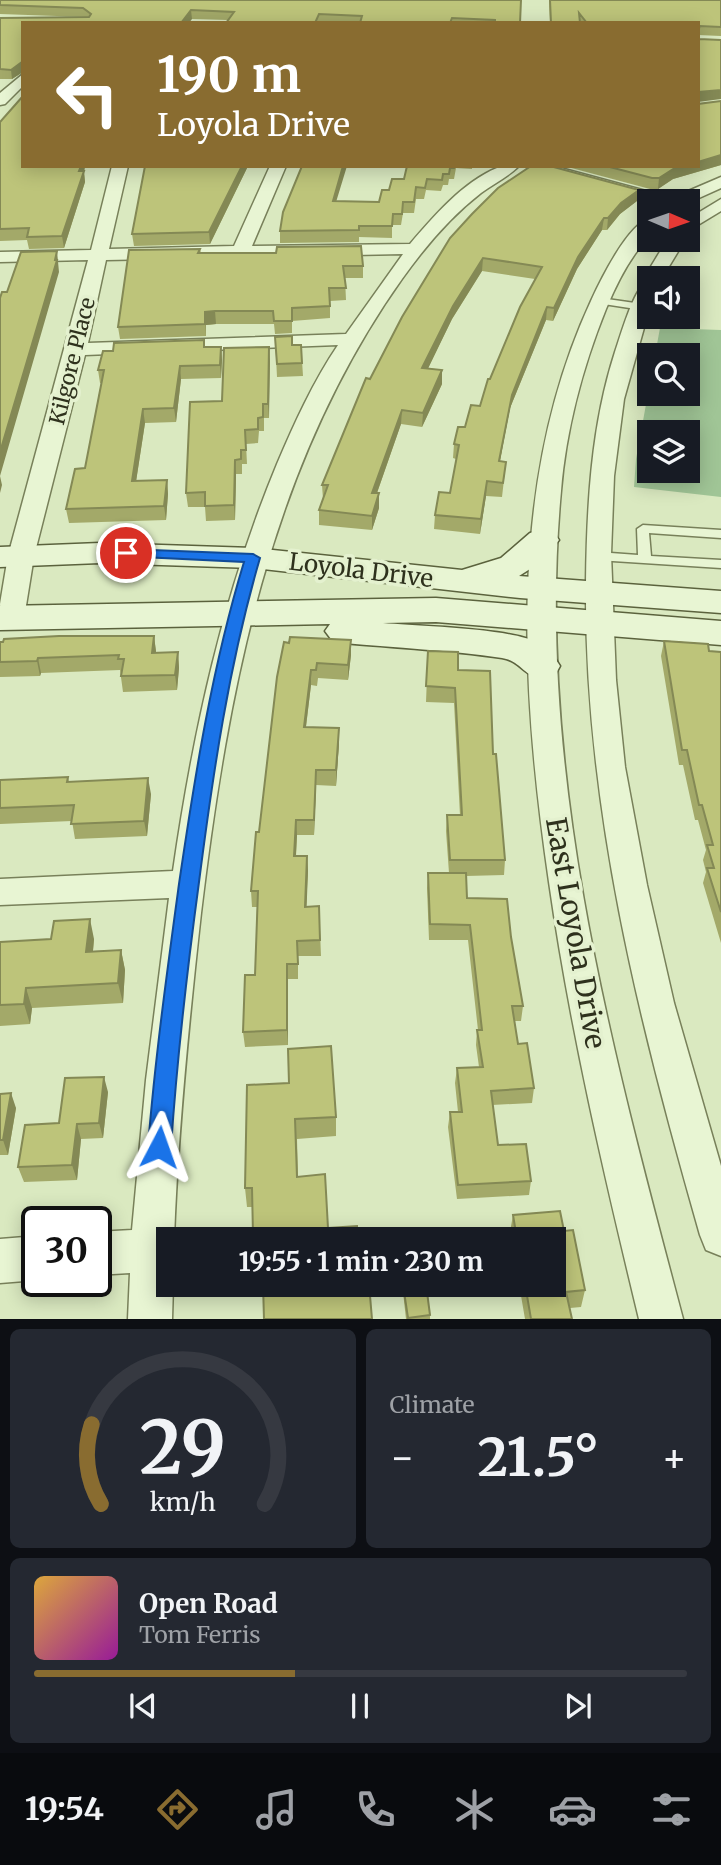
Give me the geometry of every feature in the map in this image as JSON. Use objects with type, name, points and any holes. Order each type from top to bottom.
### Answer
[{"type":"main road","points":[[431,578],[503,571],[529,557],[542,540]]},
{"type":"main road","name":"Loyola Drive","points":[[11,556],[100,553],[253,558],[431,578],[540,603],[599,609],[721,633]]},
{"type":"main road","name":"Loyola Drive","points":[[599,609],[721,602]]},
{"type":"main road","name":"Loyola Drive","points":[[5,618],[236,614],[540,603]]},
{"type":"main road","points":[[236,614],[364,634],[507,646],[523,651],[541,666]]},
{"type":"street","points":[[1,98],[21,81]]},
{"type":"street","points":[[1,98],[21,97]]},
{"type":"street","name":"Kilgore Place","points":[[5,618],[11,556],[76,349],[120,168]]},
{"type":"street","points":[[241,250],[277,168]]},
{"type":"street","points":[[150,1319],[152,1250],[167,1045],[187,884],[206,758],[236,614],[253,558],[299,439],[351,341],[378,298],[441,217],[468,193],[508,168]]},
{"type":"street","points":[[542,168],[637,193]]},
{"type":"street","points":[[700,191],[721,182]]},
{"type":"street","name":"East Loyola Drive","points":[[637,239],[624,255],[600,301],[569,386],[542,540],[541,666],[555,812],[590,1025],[661,1319]]},
{"type":"street","points":[[0,257],[241,250],[414,250]]},
{"type":"street","points":[[637,322],[625,351],[607,434],[597,556],[610,767],[634,899],[691,1131],[721,1235]]},
{"type":"street","points":[[76,349],[334,339],[351,341]]},
{"type":"street","points":[[0,892],[187,884]]},
{"type":"street","points":[[112,1253],[152,1250]]},
{"type":"street","points":[[0,1261],[21,1259]]},
{"type":"lane","points":[[600,301],[637,301]]},
{"type":"lane","points":[[645,559],[643,528],[721,534]]},
{"type":"lane","points":[[597,556],[721,564]]},
{"type":"green space","points":[[660,329],[721,330],[721,497],[634,487],[637,454],[637,483],[700,483],[700,420],[643,420],[646,406],[700,406],[700,343],[657,343]]},
{"type":"building","points":[[0,0],[521,0],[520,21],[452,18],[451,21],[361,21],[362,16],[319,14],[316,21],[227,21],[234,12],[191,10],[183,21],[21,21],[21,63],[11,70],[0,69],[0,18],[89,17],[91,14],[83,8],[0,5]]},
{"type":"building","points":[[550,0],[721,0],[721,27],[700,26],[700,21],[585,21],[579,13],[580,21],[551,21]]},
{"type":"building","points":[[700,39],[721,40],[721,90],[700,92]]},
{"type":"building","points":[[21,98],[21,168],[80,168],[79,171],[84,171],[62,236],[27,237],[29,228],[0,229],[0,122]]},
{"type":"building","points":[[721,101],[721,155],[700,161],[700,104]]},
{"type":"building","points":[[145,168],[241,168],[209,232],[132,234]]},
{"type":"building","points":[[301,168],[342,168],[333,201],[379,202],[382,190],[389,190],[392,179],[404,179],[407,168],[450,168],[449,174],[443,174],[442,180],[427,179],[425,188],[416,187],[414,202],[403,202],[402,214],[393,214],[392,226],[359,226],[359,230],[280,231],[283,212]]},
{"type":"building","points":[[528,168],[557,168],[637,189],[608,218],[604,218],[578,257],[554,308],[547,307],[512,395],[499,461],[506,462],[503,483],[487,481],[481,519],[435,515],[439,492],[450,493],[459,445],[454,444],[458,427],[465,427],[471,405],[480,406],[488,379],[520,307],[542,267],[483,258],[453,306],[422,368],[442,370],[423,413],[402,410],[372,493],[379,493],[372,516],[319,510],[328,485],[322,485],[366,378],[370,379],[402,317],[450,238],[498,188]]},
{"type":"building","points":[[614,168],[675,168],[659,178]]},
{"type":"building","points":[[361,246],[363,266],[343,266],[346,288],[329,288],[330,306],[292,308],[292,321],[274,321],[273,311],[215,311],[205,312],[205,324],[118,327],[129,250],[200,249],[198,253],[276,253],[277,247]]},
{"type":"building","points":[[57,251],[57,260],[0,452],[0,298],[2,292],[7,292],[21,252]]},
{"type":"building","points":[[292,336],[292,345],[301,345],[302,363],[277,364],[275,337]]},
{"type":"building","points":[[204,340],[204,347],[221,347],[220,365],[180,366],[174,408],[143,409],[132,481],[167,480],[164,506],[66,509],[75,469],[85,468],[104,370],[98,370],[103,351],[113,351],[114,343]]},
{"type":"building","points":[[269,347],[268,404],[263,404],[263,417],[258,418],[258,429],[245,430],[246,450],[241,450],[241,459],[235,460],[234,505],[205,506],[205,492],[186,493],[190,402],[222,401],[224,348]]},
{"type":"building","points":[[154,636],[152,653],[178,652],[175,675],[121,676],[124,659],[118,659],[119,655],[0,662],[0,642],[4,639]]},
{"type":"building","points":[[290,637],[351,640],[348,665],[317,663],[316,670],[311,670],[304,727],[339,728],[336,770],[316,770],[314,820],[296,820],[294,856],[307,856],[305,907],[319,906],[320,940],[297,941],[298,964],[287,964],[287,1030],[243,1032],[245,975],[255,975],[258,891],[251,891],[256,832],[259,832],[277,677],[284,642],[289,643]]},
{"type":"building","points":[[664,641],[708,644],[709,651],[721,652],[721,912],[707,868],[714,868],[707,845],[713,845],[702,805],[699,805],[687,750],[682,750]]},
{"type":"building","points":[[428,651],[458,652],[458,670],[490,671],[493,754],[496,754],[505,860],[450,860],[447,815],[462,815],[455,688],[426,686]]},
{"type":"building","points":[[68,777],[67,782],[148,778],[144,821],[71,824],[74,805],[0,808],[0,780]]},
{"type":"building","points":[[428,873],[466,873],[467,898],[507,899],[523,1006],[512,1006],[518,1044],[527,1043],[534,1088],[491,1091],[498,1145],[526,1144],[531,1181],[458,1185],[450,1112],[462,1112],[457,1068],[483,1067],[477,1030],[482,1030],[470,925],[430,924]]},
{"type":"building","points":[[90,919],[86,952],[121,950],[118,983],[26,988],[24,1004],[0,1005],[0,942],[51,939],[54,921]]},
{"type":"building","points":[[331,1046],[336,1117],[295,1119],[297,1177],[325,1174],[328,1227],[253,1227],[252,1188],[245,1188],[247,1085],[289,1083],[288,1049]]},
{"type":"building","points":[[104,1077],[99,1123],[77,1124],[72,1165],[18,1167],[25,1125],[59,1123],[65,1078]]},
{"type":"building","points":[[11,1093],[3,1140],[0,1140],[0,1094]]},
{"type":"building","points":[[560,1211],[563,1227],[515,1227],[513,1215]]},
{"type":"building","points":[[573,1230],[585,1290],[566,1292],[566,1231]]},
{"type":"building","points":[[566,1292],[572,1319],[531,1319],[527,1297],[566,1297]]},
{"type":"building","points":[[263,1297],[370,1297],[372,1319],[264,1319]]},
{"type":"building","points":[[405,1297],[428,1297],[430,1315],[408,1318]]},
{"type":"route","points":[[126,553],[253,558],[236,614],[206,758],[167,1045],[159,1147]]}]
